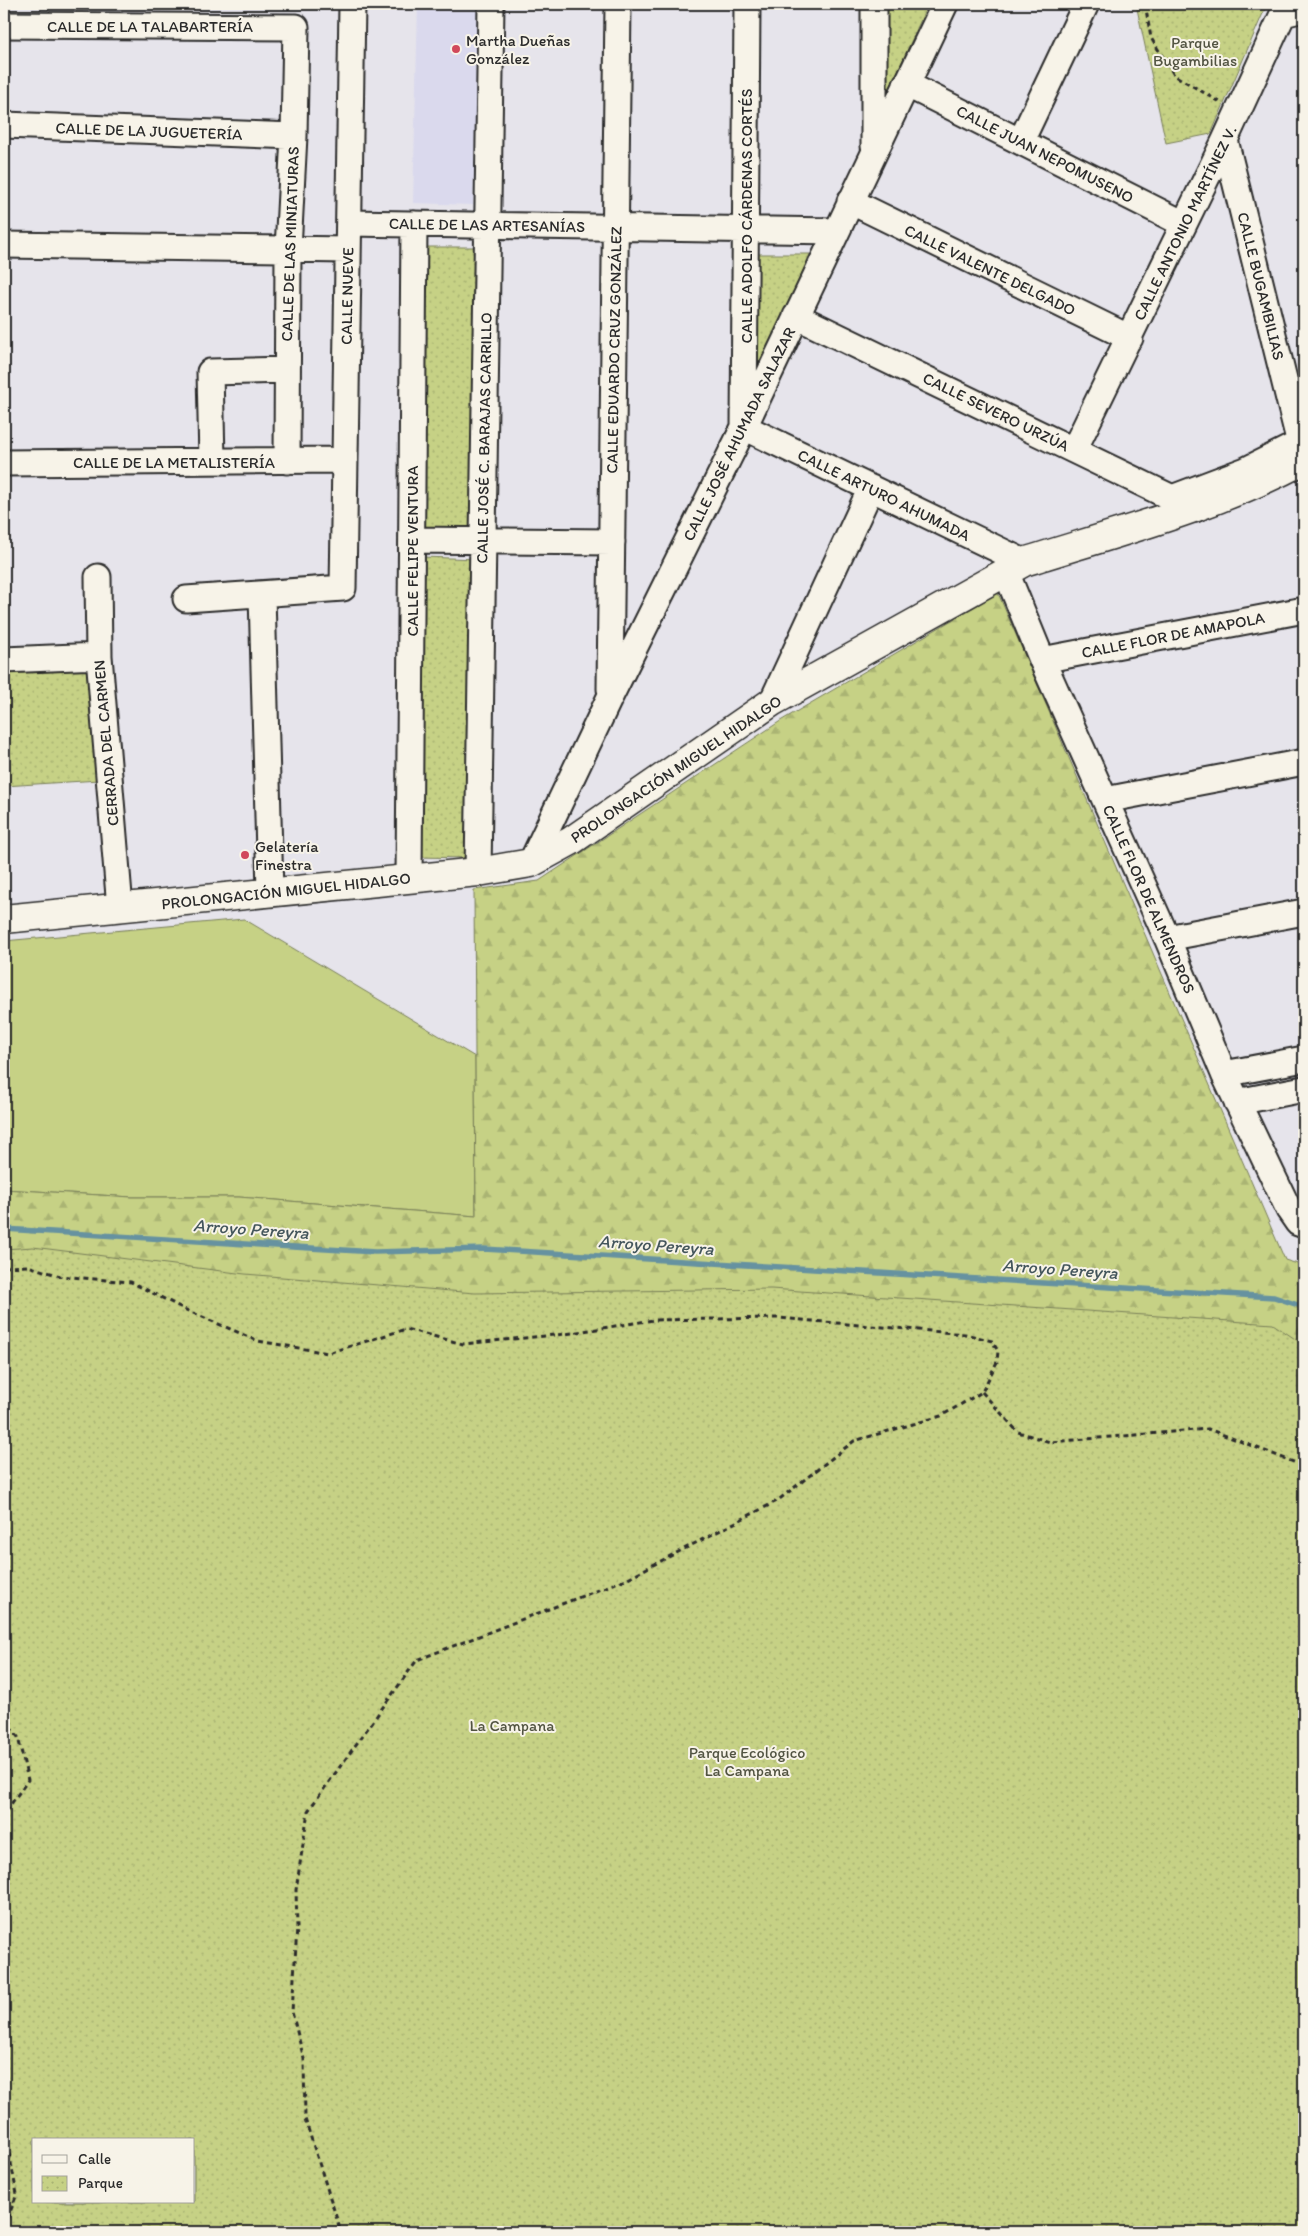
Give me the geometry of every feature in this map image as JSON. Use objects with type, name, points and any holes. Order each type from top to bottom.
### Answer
[{"type":"main road","name":"PROLONGACIÓN MIGUEL HIDALGO","points":[[4,919],[270,891],[478,872],[531,863],[571,841],[772,702],[1015,567],[1183,503],[1255,485],[1303,451]]},
{"type":"street","name":"CALLE NUEVE","points":[[262,595],[343,588],[352,4]]},
{"type":"street","name":"CALLE JOSÉ C. BARAJAS CARRILLO","points":[[478,872],[491,4]]},
{"type":"street","name":"CALLE EDUARDO CRUZ GONZÁLEZ","points":[[610,697],[618,4]]},
{"type":"street","name":"CALLE ADOLFO CÁRDENAS CORTÉS","points":[[744,427],[747,4]]},
{"type":"street","points":[[874,4],[874,153]]},
{"type":"street","name":"CALLE JOSÉ AHUMADA SALAZAR","points":[[531,863],[610,697],[744,427],[945,4]]},
{"type":"street","points":[[1021,141],[1086,4]]},
{"type":"street","name":"CALLE ANTONIO MARTÍNEZ V.","points":[[1074,450],[1225,140],[1283,14],[1304,9]]},
{"type":"street","name":"CALLE DE LA TALABARTERÍA","points":[[4,25],[296,27]]},
{"type":"street","name":"CALLE DE LAS MINIATURAS","points":[[287,461],[288,249],[294,136],[296,27]]},
{"type":"street","name":"CALLE JUAN NEPOMUSENO","points":[[906,84],[1184,224]]},
{"type":"street","name":"CALLE DE LA JUGUETERÍA","points":[[4,125],[294,136]]},
{"type":"street","name":"CALLE BUGAMBILIAS","points":[[1225,140],[1303,451]]},
{"type":"street","name":"CALLE VALENTE DELGADO","points":[[850,201],[1130,338]]},
{"type":"street","name":"CALLE DE LAS ARTESANÍAS","points":[[349,223],[836,230]]},
{"type":"street","name":"CALLE FELIPE VENTURA","points":[[409,878],[414,224]]},
{"type":"street","points":[[4,245],[348,250]]},
{"type":"street","name":"CALLE SEVERO URZÚA","points":[[796,316],[1183,503]]},
{"type":"street","points":[[212,460],[210,372],[286,370]]},
{"type":"street","name":"CALLE ARTURO AHUMADA","points":[[744,427],[871,488],[1015,567]]},
{"type":"street","name":"CALLE DE LA METALISTERÍA","points":[[4,463],[344,460]]},
{"type":"street","points":[[772,702],[871,488]]},
{"type":"street","points":[[412,540],[612,542]]},
{"type":"street","name":"CALLE FLOR DE ALMENDROS","points":[[1015,567],[1042,660],[1167,938],[1224,1074],[1289,1210],[1301,1224]]},
{"type":"street","name":"CERRADA DEL CARMEN","points":[[98,577],[99,656],[120,908]]},
{"type":"street","points":[[186,599],[262,595],[270,891]]},
{"type":"street","name":"CALLE FLOR DE AMAPOLA","points":[[1042,660],[1304,610]]},
{"type":"street","points":[[4,660],[99,656]]},
{"type":"street","points":[[1105,800],[1304,762]]},
{"type":"street","points":[[1167,938],[1304,912]]},
{"type":"street","points":[[1224,1074],[1304,1059]]},
{"type":"street","points":[[1237,1102],[1304,1089]]},
{"type":"path","points":[[1145,4],[1151,38],[1174,75],[1237,113]]},
{"type":"path","points":[[4,1266],[28,1266],[60,1276],[131,1282],[184,1309],[258,1341],[328,1353],[406,1329],[463,1344],[566,1334],[653,1320],[778,1318],[964,1334],[992,1342],[998,1351],[997,1362],[982,1392],[941,1416],[854,1440],[777,1501],[624,1580],[416,1660],[308,1812],[296,1890],[297,1927],[292,2012],[304,2060],[305,2119],[341,2232]]},
{"type":"path","points":[[982,1392],[1018,1432],[1050,1442],[1208,1429],[1304,1466]]},
{"type":"path","points":[[4,1720],[18,1737],[28,1780],[4,1814]]},
{"type":"path","points":[[4,2128],[17,2194],[4,2228]]},
{"type":"shaded area","points":[[418,4],[478,4],[473,205],[413,203]]},
{"type":"green space","points":[[883,4],[928,4],[882,106]]},
{"type":"green space","name":"Parque Bugambilias","points":[[1136,4],[1267,4],[1211,134],[1166,143]]},
{"type":"green space","points":[[421,247],[474,247],[474,530],[422,530]]},
{"type":"green space","points":[[757,254],[810,254],[753,393]]},
{"type":"green space","points":[[423,557],[476,559],[470,858],[417,857]]},
{"type":"green space","name":"Parque Ecológico La Campana","points":[[998,593],[1285,1260],[1304,1266],[1304,2232],[4,2232],[4,1189],[132,1197],[239,1197],[476,1216],[474,890],[539,881],[782,720]]},
{"type":"green space","points":[[91,666],[99,780],[4,786],[4,671]]},
{"type":"green space","points":[[244,919],[475,1057],[476,1216],[239,1197],[132,1197],[4,1189],[4,941]]},
{"type":"green space","name":"Parque Ecológico La Campana","points":[[33,1247],[245,1274],[475,1293],[771,1289],[1273,1324],[1304,1345],[1304,2232],[4,2232],[4,1249]]},
{"type":"waterway","name":"Arroyo Pereyra","points":[[4,1229],[375,1252],[484,1249],[1274,1297],[1304,1307]]},
{"type":"place","name":"Martha Dueñas González","points":[[456,49]]},
{"type":"place","name":"Gelatería Finestra","points":[[245,855]]},
{"type":"park label","name":"La Campana","points":[[512,1725]]}]
